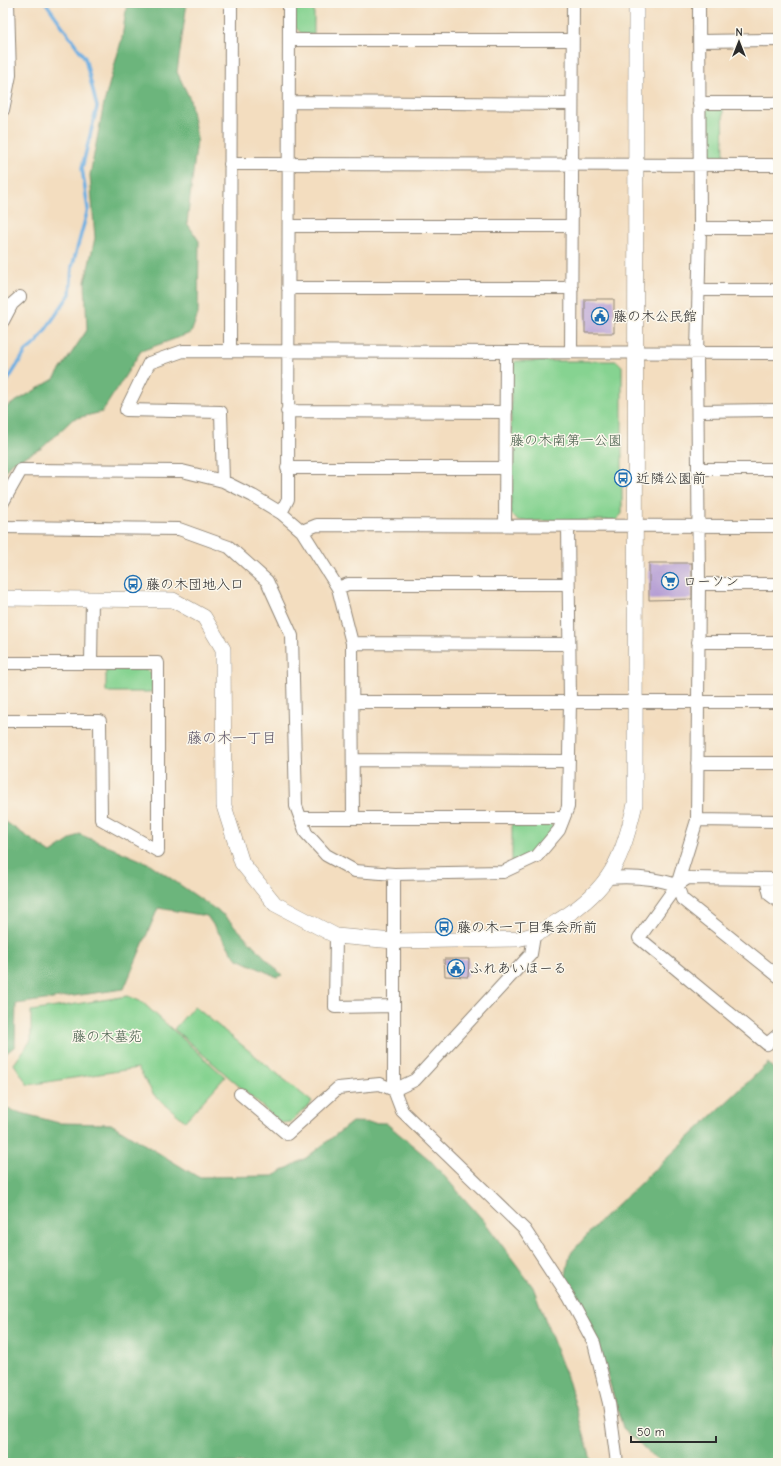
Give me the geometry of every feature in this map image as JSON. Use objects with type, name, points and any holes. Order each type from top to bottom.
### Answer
[{"type":"street","points":[[3,110],[10,75],[8,3]]},
{"type":"street","points":[[230,351],[231,3]]},
{"type":"street","points":[[281,513],[288,498],[287,352],[289,226],[289,3]]},
{"type":"street","points":[[571,352],[573,3]]},
{"type":"street","points":[[3,598],[173,600],[204,617],[223,649],[224,806],[242,863],[275,904],[336,936],[394,941],[517,939],[534,936],[581,907],[608,878],[626,842],[635,804],[636,3]]},
{"type":"street","points":[[699,3],[700,228],[697,353],[699,411],[697,820],[677,885],[639,938],[767,1044],[778,1035]]},
{"type":"street","points":[[289,40],[572,40]]},
{"type":"street","points":[[700,41],[778,40]]},
{"type":"street","points":[[289,102],[572,104]]},
{"type":"street","points":[[699,103],[778,103]]},
{"type":"street","points":[[230,164],[778,165]]},
{"type":"street","points":[[289,226],[571,226]]},
{"type":"street","points":[[700,228],[778,228]]},
{"type":"street","points":[[288,288],[572,288]]},
{"type":"street","points":[[698,290],[778,290]]},
{"type":"street","points":[[3,321],[12,304],[20,297]]},
{"type":"street","points":[[223,481],[220,412],[126,410],[149,363],[183,351],[778,353]]},
{"type":"street","points":[[505,525],[504,468],[506,352]]},
{"type":"street","points":[[699,411],[778,410]]},
{"type":"street","points":[[288,411],[506,412]]},
{"type":"street","points":[[288,468],[504,468]]},
{"type":"street","points":[[698,469],[778,469]]},
{"type":"street","points":[[3,502],[22,470],[182,471],[223,481],[253,496],[281,513],[302,531],[338,588],[352,643],[354,702],[353,817]]},
{"type":"street","points":[[302,531],[317,526],[778,526]]},
{"type":"street","points":[[3,527],[179,529],[229,547],[267,581],[292,636],[296,806],[306,833],[326,855],[355,871],[394,874],[503,872],[537,856],[559,830],[568,806],[570,702],[568,644],[568,526]]},
{"type":"street","points":[[338,588],[348,584],[568,584]]},
{"type":"street","points":[[699,584],[778,584]]},
{"type":"street","points":[[91,663],[92,598]]},
{"type":"street","points":[[698,642],[778,642]]},
{"type":"street","points":[[352,643],[568,644]]},
{"type":"street","points":[[3,663],[158,663],[158,851],[101,819],[100,721],[3,721]]},
{"type":"street","points":[[354,702],[778,702]]},
{"type":"street","points":[[354,760],[569,761]]},
{"type":"street","points":[[697,763],[778,763]]},
{"type":"street","points":[[301,818],[563,818]]},
{"type":"street","points":[[697,820],[778,821]]},
{"type":"street","points":[[394,874],[394,1090],[402,1111],[525,1230],[569,1297],[594,1343],[609,1403],[617,1463]]},
{"type":"street","points":[[608,878],[624,877],[663,880],[677,885]]},
{"type":"street","points":[[677,885],[688,878],[772,879],[770,895],[778,901]]},
{"type":"street","points":[[677,885],[682,899],[778,976]]},
{"type":"street","points":[[336,936],[335,1007],[394,1006]]},
{"type":"street","points":[[240,1094],[287,1134],[338,1088],[380,1084],[394,1090],[415,1080],[531,954],[534,936]]},
{"type":"green space","points":[[127,3],[187,3],[177,72],[190,99],[197,139],[187,223],[199,241],[198,314],[191,333],[141,351],[102,412],[73,419],[42,448],[10,464],[3,475],[3,409],[54,379],[87,330],[85,282],[95,238],[90,175],[104,103],[122,38]]},
{"type":"green space","points":[[294,3],[314,3],[314,34],[302,34],[294,26]]},
{"type":"green space","points":[[709,107],[723,107],[724,160],[710,160],[704,153],[704,112]]},
{"type":"green space","name":"藤の木南第一公園","points":[[516,361],[617,361],[622,366],[622,514],[616,520],[518,521],[511,514],[511,365]]},
{"type":"green space","points":[[106,669],[147,669],[153,675],[153,692],[106,692]]},
{"type":"green space","points":[[3,820],[51,853],[79,834],[150,864],[225,916],[282,975],[277,977],[236,958],[207,916],[158,908],[124,989],[16,1004],[15,1046],[3,1056]]},
{"type":"green space","points":[[512,822],[549,822],[554,829],[533,852],[512,864]]},
{"type":"green space","name":"藤の木墓苑","points":[[128,996],[142,1002],[225,1077],[185,1121],[154,1095],[138,1068],[28,1085],[14,1064],[31,1040],[31,1011]]},
{"type":"green space","points":[[194,1006],[312,1102],[291,1122],[281,1123],[174,1029]]},
{"type":"green space","points":[[768,1063],[778,1074],[778,1463],[660,1463],[623,1428],[600,1350],[565,1280],[570,1254],[597,1224]]},
{"type":"green space","points":[[3,1108],[59,1123],[111,1124],[198,1177],[273,1176],[306,1158],[352,1122],[386,1123],[430,1160],[484,1221],[533,1287],[569,1383],[592,1463],[3,1463]]},
{"type":"building","name":"藤の木公民館","points":[[585,299],[614,299],[614,333],[585,333]]},
{"type":"building","name":"ローソン","points":[[649,563],[692,563],[692,599],[649,600]]},
{"type":"building","name":"ふれあいほーる","points":[[444,959],[469,959],[468,977],[445,976]]},
{"type":"waterway","points":[[3,388],[26,351],[37,342],[70,294],[72,267],[88,209],[82,168],[97,107],[85,58],[46,3]]},
{"type":"place","name":"藤の木公民館","points":[[600,316]]},
{"type":"place","name":"近隣公園前","points":[[623,478]]},
{"type":"place","name":"ローソン","points":[[670,581]]},
{"type":"place","name":"藤の木団地入口","points":[[133,584]]},
{"type":"place","name":"藤の木一丁目集会所前","points":[[444,927]]},
{"type":"place","name":"ふれあいほーる","points":[[456,968]]},
{"type":"district","name":"藤の木一丁目","points":[[232,738]]}]
